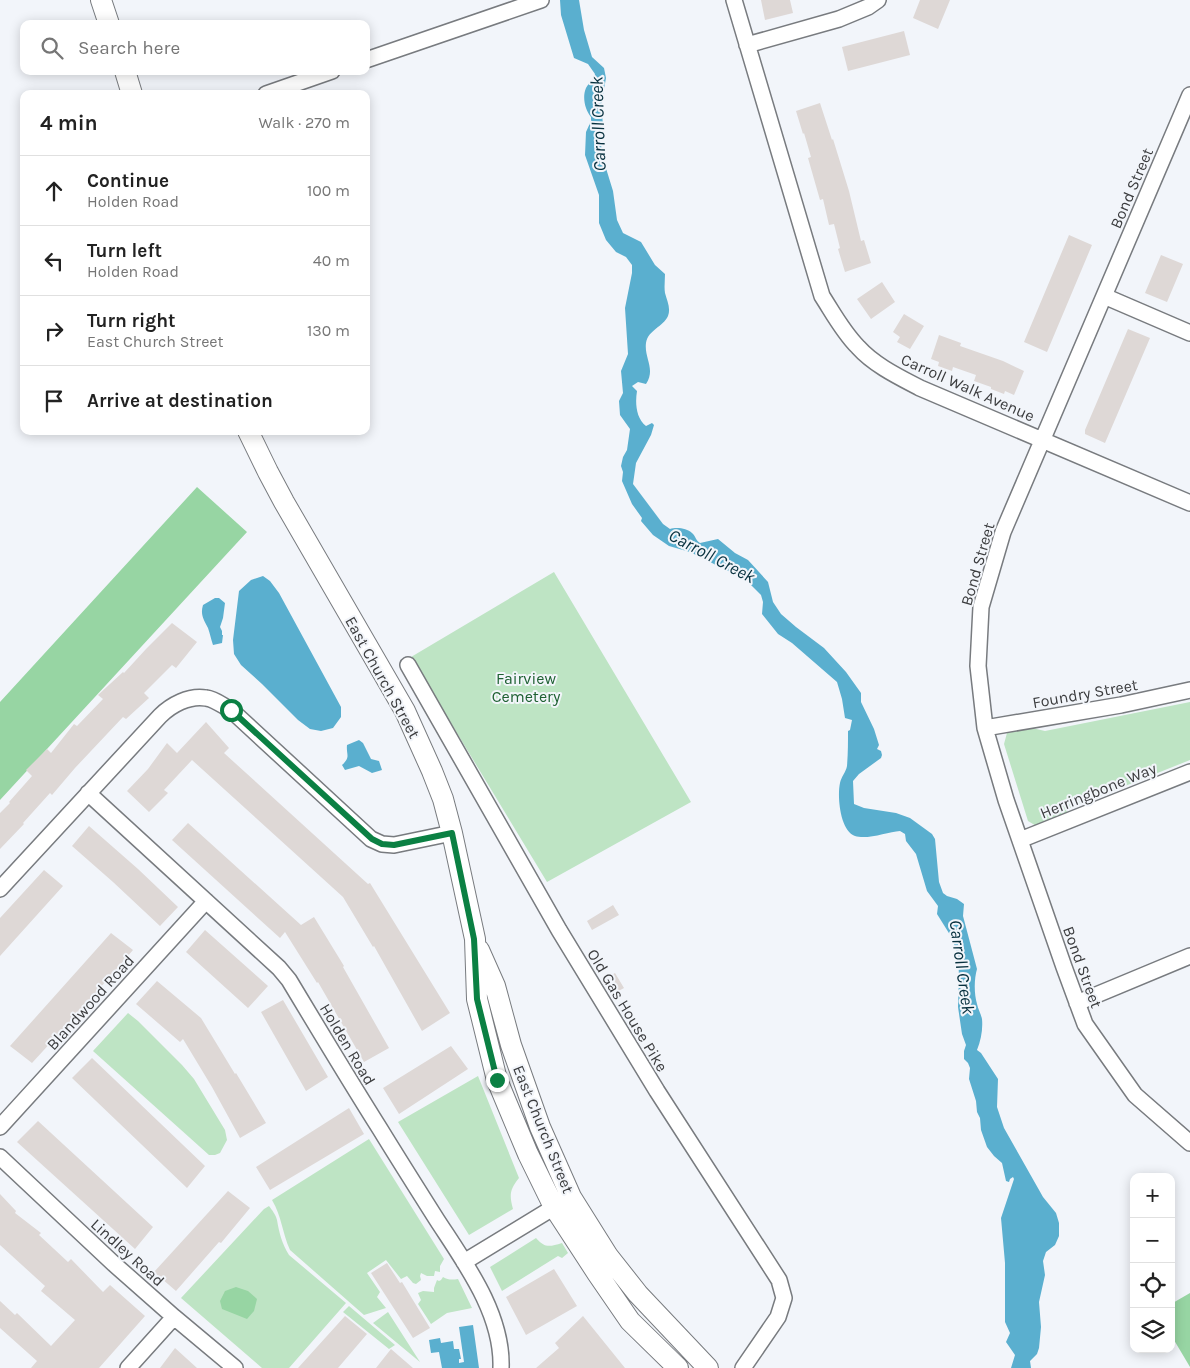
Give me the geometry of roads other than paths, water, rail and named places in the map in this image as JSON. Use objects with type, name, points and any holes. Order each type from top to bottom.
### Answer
[{"type":"main road","points":[[101,0],[108,20]]},
{"type":"main road","points":[[126,75],[131,90]]},
{"type":"main road","name":"East Church Street","points":[[250,435],[280,495],[405,711],[443,799],[474,939],[477,999],[497,1080],[528,1154],[563,1202],[638,1294],[708,1368]]},
{"type":"main road","name":"East Church Street","points":[[563,1202],[597,1273],[630,1321],[678,1368]]},
{"type":"street","points":[[370,59],[541,0]]},
{"type":"street","name":"Carroll Walk Avenue","points":[[734,0],[822,296],[859,349],[882,367],[920,388],[1190,503]]},
{"type":"street","points":[[747,45],[839,19],[868,8],[878,0]]},
{"type":"street","points":[[277,90],[321,75]]},
{"type":"street","name":"Bond Street","points":[[1190,95],[1003,532],[981,607],[978,666],[986,728],[1006,800],[1085,1024],[1134,1095],[1190,1143]]},
{"type":"street","points":[[1104,296],[1190,333]]},
{"type":"street","name":"Old Gas House Pike","points":[[408,664],[559,930],[657,1091],[779,1280],[784,1298],[778,1317],[743,1368]]},
{"type":"street","name":"Foundry Street","points":[[986,728],[1121,705],[1190,690]]},
{"type":"street","points":[[0,889],[168,708],[191,699],[206,698],[218,702],[231,710],[372,839],[382,844],[394,845],[452,833]]},
{"type":"street","name":"Herringbone Way","points":[[1020,840],[1190,772]]},
{"type":"street","name":"Holden Road","points":[[88,793],[279,968],[289,980],[482,1293],[498,1339],[501,1368]]},
{"type":"street","name":"Blandwood Road","points":[[0,1127],[206,901]]},
{"type":"street","points":[[1077,1003],[1190,956]]},
{"type":"street","name":"Lindley Road","points":[[0,1157],[114,1264],[235,1368]]},
{"type":"street","points":[[464,1262],[563,1202]]},
{"type":"street","points":[[128,1368],[174,1317]]},
{"type":"water","name":"Carroll Creek","points":[[560,0],[579,0],[584,30],[592,57],[604,68],[606,78],[601,106],[603,124],[599,135],[613,191],[617,220],[623,233],[641,242],[655,265],[665,274],[665,291],[669,313],[666,320],[647,339],[646,348],[650,368],[649,379],[646,384],[638,382],[632,386],[637,391],[636,405],[640,419],[646,426],[652,423],[654,425],[651,435],[636,463],[633,484],[663,524],[670,529],[678,528],[690,531],[700,543],[718,539],[735,553],[748,560],[768,582],[773,602],[781,614],[824,648],[846,672],[861,693],[861,702],[874,729],[879,745],[877,749],[881,751],[882,755],[881,758],[859,774],[853,781],[854,804],[910,818],[932,834],[935,839],[939,882],[943,893],[964,904],[963,916],[977,969],[975,996],[982,1017],[982,1023],[977,1050],[998,1079],[997,1107],[1004,1128],[1043,1197],[1056,1213],[1059,1223],[1059,1236],[1055,1245],[1046,1252],[1043,1261],[1045,1275],[1039,1302],[1041,1327],[1039,1348],[1037,1354],[1030,1361],[1031,1368],[1011,1368],[1015,1355],[1006,1342],[1010,1333],[1005,1322],[1005,1263],[1001,1218],[1014,1179],[1013,1177],[1009,1182],[1006,1181],[1002,1163],[987,1147],[981,1130],[976,1101],[969,1079],[970,1068],[964,1059],[966,1045],[962,1034],[958,1007],[958,956],[952,938],[937,914],[938,906],[927,891],[916,854],[906,841],[905,834],[900,831],[860,837],[850,833],[846,827],[839,804],[839,789],[847,766],[848,731],[850,730],[852,720],[845,718],[837,682],[792,643],[778,634],[762,614],[763,602],[761,595],[739,573],[728,571],[690,552],[669,546],[653,535],[641,521],[642,518],[632,504],[622,481],[623,472],[621,466],[627,450],[630,429],[620,415],[619,401],[623,393],[621,371],[628,354],[625,308],[632,265],[626,257],[616,252],[606,240],[599,223],[599,195],[585,155],[586,132],[591,117],[586,107],[584,95],[595,74],[588,64],[574,58],[561,15]]},
{"type":"water","points":[[263,576],[270,581],[279,593],[341,707],[341,717],[333,728],[321,731],[310,729],[298,720],[241,665],[234,654],[233,640],[239,591],[251,580]]},
{"type":"water","points":[[215,598],[219,598],[225,603],[220,627],[223,635],[222,643],[213,645],[202,612],[203,605]]},
{"type":"water","points":[[359,740],[363,743],[371,759],[379,761],[382,770],[372,773],[359,766],[345,770],[342,765],[347,758],[347,745]]},
{"type":"water","points":[[473,1325],[479,1368],[442,1368],[439,1352],[431,1353],[429,1340],[440,1338],[441,1343],[453,1341],[454,1349],[459,1349],[461,1359],[459,1359],[459,1363],[464,1362],[459,1327]]},
{"type":"park label","name":"Fairview Cemetery","points":[[526,687]]}]
